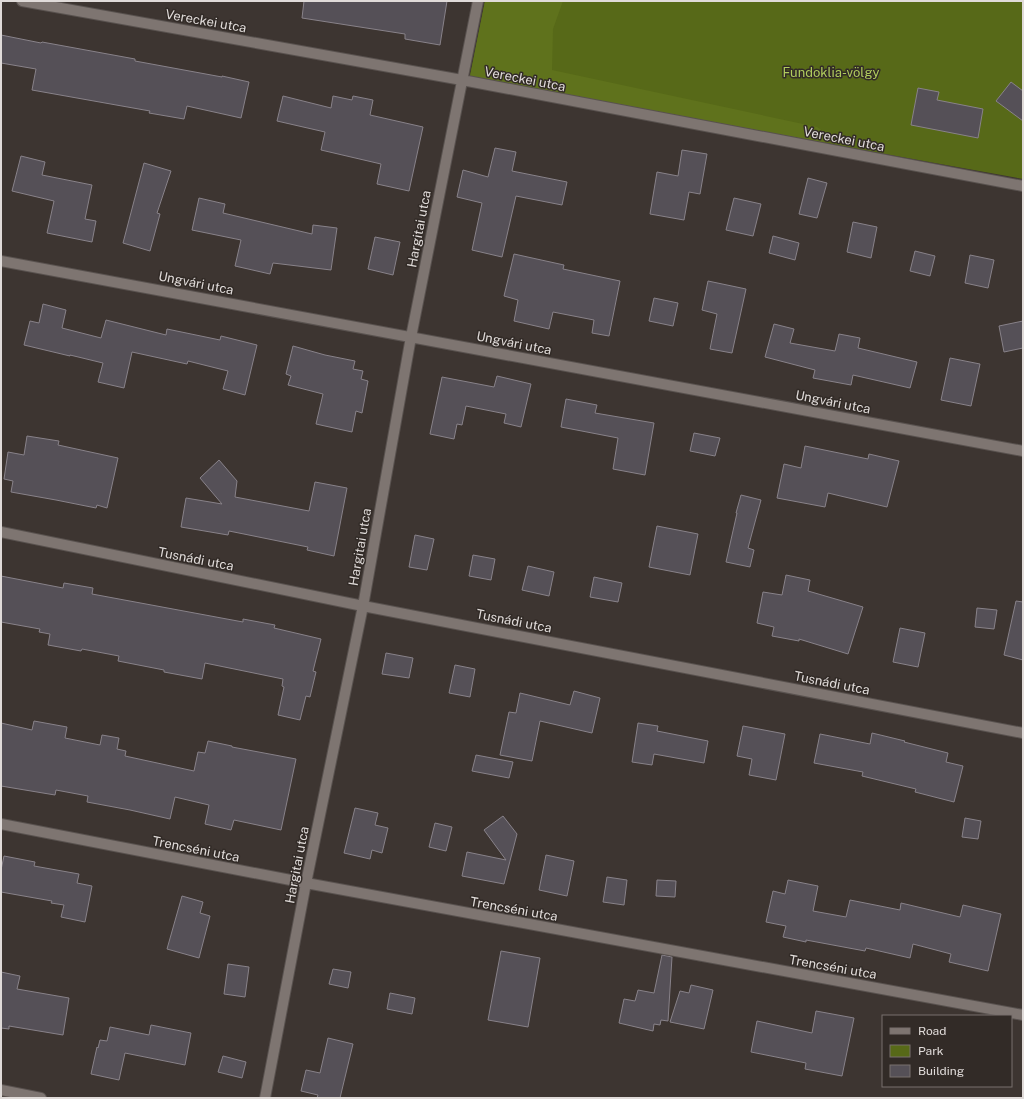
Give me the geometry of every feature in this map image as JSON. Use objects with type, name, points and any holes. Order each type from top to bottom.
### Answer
[{"type":"street","name":"Vereckei utca","points":[[22,1],[462,80],[1023,186]]},
{"type":"street","name":"Hargitai utca","points":[[265,1098],[306,884],[363,606],[411,337],[478,1]]},
{"type":"street","name":"Ungvári utca","points":[[1,260],[1023,451]]},
{"type":"street","name":"Tusnádi utca","points":[[1,532],[363,606],[1023,733]]},
{"type":"street","name":"Trencséni utca","points":[[1,824],[306,884],[1023,1015]]},
{"type":"street","points":[[1,1090],[42,1098]]},
{"type":"green space","name":"Fundoklia-völgy","points":[[485,1],[1023,1],[1023,179],[470,76]]},
{"type":"green space","points":[[485,1],[563,1],[553,29],[552,70],[817,127],[824,132],[825,143],[470,76]]},
{"type":"building","points":[[304,1],[447,1],[440,45],[405,39],[405,34],[302,18]]},
{"type":"building","points":[[1,35],[135,59],[135,61],[249,82],[241,118],[187,106],[184,119],[149,113],[150,111],[32,90],[36,69],[1,63]]},
{"type":"building","points":[[1011,82],[1023,91],[1023,121],[996,101]]},
{"type":"building","points":[[918,88],[939,92],[937,100],[983,109],[978,138],[911,125]]},
{"type":"building","points":[[283,96],[331,108],[333,96],[352,100],[353,96],[373,100],[370,115],[423,127],[409,191],[377,184],[381,164],[321,150],[325,132],[277,121]]},
{"type":"building","points":[[495,148],[516,152],[512,171],[567,182],[562,205],[516,196],[502,257],[472,250],[482,203],[457,197],[463,170],[488,177]]},
{"type":"building","points":[[682,150],[707,154],[700,194],[689,192],[684,220],[650,214],[657,172],[678,176]]},
{"type":"building","points":[[21,156],[45,162],[42,175],[92,185],[85,219],[96,221],[92,242],[47,233],[54,201],[12,191]]},
{"type":"building","points":[[144,163],[171,171],[157,213],[160,214],[150,251],[123,243]]},
{"type":"building","points":[[808,178],[827,183],[817,218],[799,214]]},
{"type":"building","points":[[199,198],[225,204],[223,213],[312,234],[313,225],[337,228],[331,270],[273,263],[270,274],[235,266],[241,240],[192,230]]},
{"type":"building","points":[[734,198],[761,204],[753,236],[726,230]]},
{"type":"building","points":[[853,222],[877,227],[871,258],[847,252]]},
{"type":"building","points":[[773,236],[799,243],[795,260],[769,253]]},
{"type":"building","points":[[375,237],[400,242],[393,275],[368,269]]},
{"type":"building","points":[[915,251],[935,256],[930,276],[910,271]]},
{"type":"building","points":[[514,254],[564,265],[563,269],[620,281],[609,336],[592,333],[594,320],[553,312],[549,329],[514,321],[518,300],[504,296]]},
{"type":"building","points":[[970,255],[994,260],[988,288],[965,283]]},
{"type":"building","points":[[708,281],[746,289],[732,353],[710,349],[717,314],[702,310]]},
{"type":"building","points":[[654,298],[678,303],[673,326],[649,321]]},
{"type":"building","points":[[43,304],[66,310],[62,328],[101,338],[106,320],[166,335],[167,329],[220,340],[221,336],[257,345],[245,395],[223,389],[228,371],[188,361],[187,364],[132,352],[124,388],[98,382],[103,363],[24,345],[30,321],[39,323]]},
{"type":"building","points":[[1023,321],[1023,348],[1004,352],[999,326]]},
{"type":"building","points":[[774,324],[794,329],[790,343],[835,351],[839,334],[860,338],[858,348],[917,362],[910,388],[853,375],[851,385],[813,378],[815,370],[765,357]]},
{"type":"building","points":[[293,346],[325,355],[355,361],[353,369],[363,371],[361,379],[368,381],[362,413],[356,411],[352,432],[316,424],[323,394],[288,385],[291,376],[286,374]]},
{"type":"building","points":[[950,358],[980,364],[971,406],[941,400]]},
{"type":"building","points":[[497,376],[531,384],[521,427],[504,423],[506,414],[466,406],[462,425],[457,424],[454,439],[430,434],[442,377],[494,387]]},
{"type":"building","points":[[566,399],[597,405],[595,413],[654,423],[645,475],[613,469],[618,438],[561,427]]},
{"type":"building","points":[[694,433],[720,438],[715,456],[690,451]]},
{"type":"building","points":[[27,436],[59,441],[58,445],[118,458],[107,508],[97,505],[96,508],[11,492],[13,481],[4,479],[8,452],[24,455]]},
{"type":"building","points":[[805,446],[868,459],[869,454],[899,461],[887,507],[828,493],[825,507],[777,498],[784,464],[801,468]]},
{"type":"building","points":[[219,460],[237,481],[235,497],[309,511],[315,482],[347,488],[334,556],[307,550],[308,547],[229,531],[228,535],[181,527],[186,498],[222,504],[200,478]]},
{"type":"building","points":[[741,495],[761,500],[748,548],[754,550],[750,567],[726,562]]},
{"type":"building","points":[[657,526],[698,534],[690,575],[649,567]]},
{"type":"building","points":[[415,535],[434,539],[427,570],[409,567]]},
{"type":"building","points":[[473,555],[495,559],[491,580],[469,576]]},
{"type":"building","points":[[528,566],[554,572],[549,596],[522,590]]},
{"type":"building","points":[[786,575],[810,580],[808,591],[863,607],[848,654],[799,639],[799,641],[772,636],[774,627],[757,623],[763,592],[782,595]]},
{"type":"building","points":[[1,576],[63,588],[64,583],[93,588],[92,594],[243,622],[243,619],[275,625],[274,628],[321,639],[313,671],[316,672],[310,697],[306,696],[300,720],[278,715],[284,687],[282,686],[283,679],[205,663],[202,679],[118,661],[119,656],[82,649],[81,651],[48,645],[50,634],[39,632],[40,629],[1,622]]},
{"type":"building","points":[[594,577],[622,583],[618,602],[590,597]]},
{"type":"building","points":[[1016,601],[1023,602],[1023,660],[1004,655]]},
{"type":"building","points":[[977,608],[997,610],[994,629],[975,627]]},
{"type":"building","points":[[900,628],[925,633],[918,667],[893,662]]},
{"type":"building","points":[[386,653],[413,658],[409,678],[382,674]]},
{"type":"building","points":[[455,665],[475,669],[470,697],[449,693]]},
{"type":"building","points":[[574,691],[600,698],[592,733],[540,721],[532,761],[500,755],[509,712],[516,713],[520,693],[570,705]]},
{"type":"building","points":[[34,721],[67,727],[65,738],[100,745],[102,735],[119,738],[117,749],[126,751],[125,756],[194,771],[198,752],[205,753],[208,741],[296,759],[281,830],[234,820],[231,830],[205,824],[209,805],[175,797],[170,819],[87,802],[88,796],[56,790],[55,795],[1,786],[1,723],[32,730]]},
{"type":"building","points":[[638,723],[658,726],[657,731],[708,741],[704,763],[654,754],[652,765],[632,762]]},
{"type":"building","points":[[743,726],[785,734],[776,780],[749,775],[752,759],[737,756]]},
{"type":"building","points":[[872,733],[948,753],[946,762],[963,766],[954,802],[915,792],[916,789],[862,776],[863,772],[814,763],[820,734],[870,744]]},
{"type":"building","points":[[476,755],[513,762],[509,778],[472,771]]},
{"type":"building","points":[[355,808],[378,813],[375,825],[388,828],[382,853],[372,850],[370,859],[344,853]]},
{"type":"building","points":[[503,816],[517,834],[504,884],[462,876],[467,852],[506,860],[484,830]]},
{"type":"building","points":[[965,818],[981,821],[978,839],[962,837]]},
{"type":"building","points":[[435,823],[452,827],[446,851],[429,847]]},
{"type":"building","points":[[546,855],[574,861],[567,896],[539,890]]},
{"type":"building","points":[[4,856],[35,862],[34,866],[79,874],[77,883],[92,886],[85,922],[61,917],[64,905],[51,903],[52,901],[1,892],[1,870]]},
{"type":"building","points":[[607,877],[627,880],[624,905],[603,902]]},
{"type":"building","points":[[657,880],[676,881],[675,897],[656,896]]},
{"type":"building","points":[[788,880],[818,886],[813,911],[846,917],[850,900],[900,910],[901,903],[960,917],[963,905],[1001,914],[988,971],[949,962],[951,954],[913,944],[910,958],[866,948],[865,951],[783,937],[786,926],[766,922],[773,891],[785,894]]},
{"type":"building","points":[[182,896],[203,902],[200,913],[210,916],[199,958],[167,949]]},
{"type":"building","points":[[501,951],[540,958],[528,1027],[488,1020]]},
{"type":"building","points":[[662,955],[672,957],[668,1021],[661,1020],[660,1025],[654,1024],[653,1031],[619,1023],[624,999],[635,1001],[638,990],[654,993]]},
{"type":"building","points":[[228,964],[249,967],[245,997],[224,994]]},
{"type":"building","points":[[333,969],[351,972],[348,988],[329,984]]},
{"type":"building","points":[[1,972],[20,976],[17,989],[69,998],[63,1035],[9,1026],[9,1029],[1,1028]]},
{"type":"building","points":[[691,985],[713,990],[704,1029],[670,1022],[680,991],[689,993]]},
{"type":"building","points":[[390,993],[415,998],[412,1014],[387,1009]]},
{"type":"building","points":[[816,1011],[854,1018],[842,1076],[805,1069],[806,1063],[751,1052],[757,1021],[812,1033]]},
{"type":"building","points":[[151,1025],[191,1033],[185,1065],[125,1053],[119,1080],[91,1074],[97,1047],[98,1048],[100,1040],[107,1041],[110,1027],[149,1035]]},
{"type":"building","points":[[328,1038],[353,1044],[340,1098],[317,1098],[318,1095],[301,1091],[306,1070],[320,1073]]},
{"type":"building","points":[[223,1056],[246,1062],[242,1078],[218,1072]]}]
